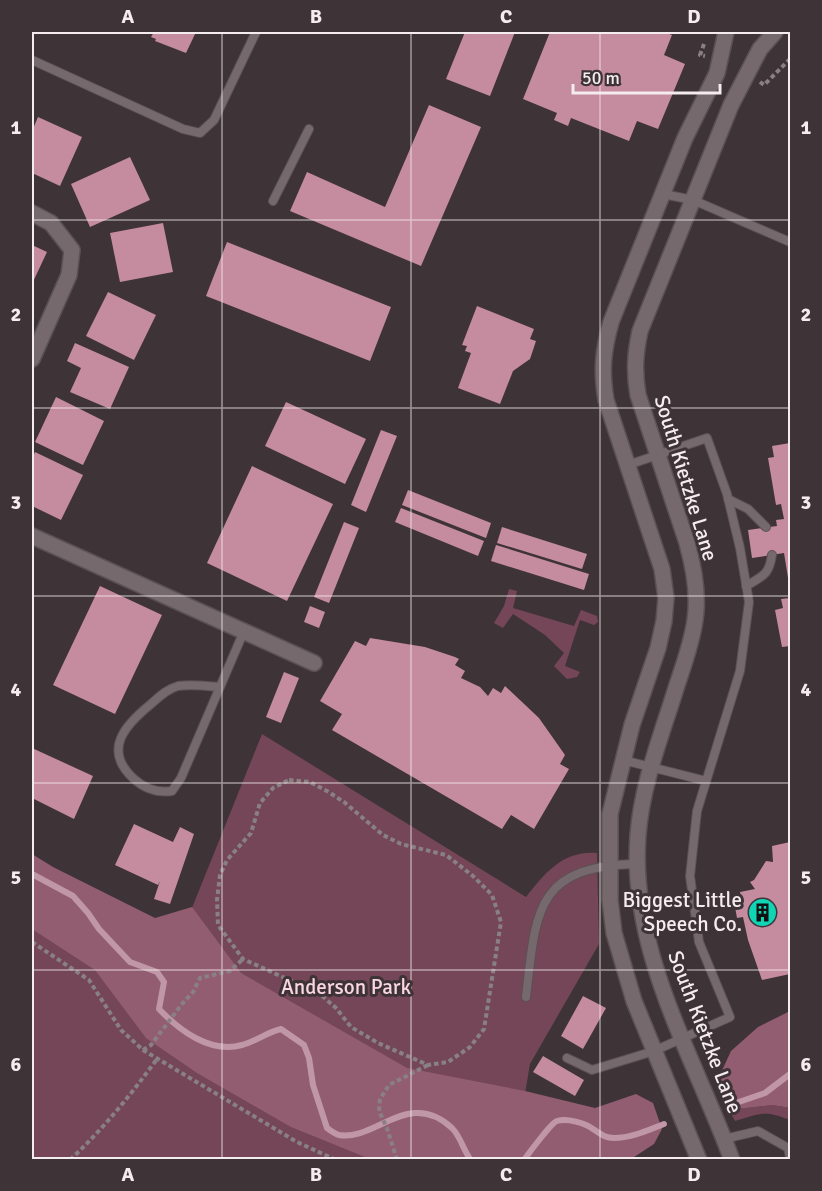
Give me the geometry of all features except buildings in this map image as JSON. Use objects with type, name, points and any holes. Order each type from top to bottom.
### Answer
[{"type":"street","points":[[699,1160],[634,1001],[614,933],[610,900],[609,814],[632,725],[658,648],[666,598],[662,569],[606,400],[602,375],[604,348],[611,322],[693,122],[717,72],[726,32]]},
{"type":"street","name":"South Kietzke Lane","points":[[732,1160],[664,992],[643,926],[637,864],[641,805],[650,768],[687,655],[695,620],[696,591],[690,554],[638,395],[634,373],[640,331],[693,200],[746,74],[760,49],[775,32]]},
{"type":"street","points":[[32,213],[51,223],[72,250],[69,275],[32,359]]},
{"type":"street","points":[[32,536],[314,663]]},
{"type":"lane","points":[[32,60],[183,129],[200,133],[214,120],[256,32]]},
{"type":"lane","points":[[273,201],[309,129]]},
{"type":"lane","points":[[663,194],[693,200],[790,242]]},
{"type":"lane","points":[[567,1058],[592,1070],[654,1051],[730,1017],[699,942],[690,876],[697,811],[740,671],[749,602],[728,499],[706,438],[628,465]]},
{"type":"lane","points":[[728,499],[748,509],[766,527]]},
{"type":"lane","points":[[746,586],[764,576],[770,568],[772,555]]},
{"type":"lane","points":[[220,687],[178,686],[165,692],[136,716],[126,728],[118,748],[119,760],[124,770],[140,784],[154,791],[172,791],[176,788],[220,687],[244,631]]},
{"type":"lane","points":[[623,760],[706,781]]},
{"type":"lane","points":[[526,997],[533,931],[539,912],[547,899],[566,880],[587,869],[637,864]]},
{"type":"lane","points":[[724,1139],[758,1131],[788,1148],[790,1157]]},
{"type":"path","points":[[764,84],[790,59]]},
{"type":"path","points":[[397,1160],[379,1111],[380,1099],[389,1085],[428,1065],[448,1062],[470,1047],[484,1029],[501,922],[492,895],[473,876],[446,855],[401,844],[383,835],[344,802],[310,782],[289,780],[273,788],[260,803],[251,833],[227,860],[220,875],[217,900],[218,926],[243,959],[320,993],[351,1027],[378,1043],[428,1065]]},
{"type":"path","points":[[32,942],[89,980],[121,1030],[143,1050],[297,1142],[336,1160]]},
{"type":"path","points":[[143,1050],[151,1045],[176,1011],[194,992],[200,978],[230,971],[243,959]]},
{"type":"path","points":[[70,1160],[127,1100],[157,1059]]},
{"type":"green space","points":[[509,589],[517,591],[513,608],[574,626],[581,610],[597,616],[598,622],[594,625],[580,620],[565,666],[580,672],[577,677],[567,679],[554,666],[564,653],[545,635],[513,614],[503,628],[494,623],[504,606]]},
{"type":"green space","name":"Anderson Park","points":[[262,734],[526,897],[548,872],[565,859],[574,855],[597,853],[599,944],[530,1064],[514,1159],[32,1160],[32,865],[175,950]]},
{"type":"green space","points":[[773,1105],[790,1108],[790,1120],[762,1114],[735,1121],[729,1110]]},
{"type":"shaded area","points":[[32,854],[53,867],[155,918],[192,907],[241,973],[407,1068],[525,1091],[595,1108],[636,1094],[653,1103],[662,1129],[654,1144],[631,1159],[370,1159],[291,1127],[197,1073],[146,1038],[95,970],[32,929]]},
{"type":"shaded area","points":[[790,1011],[790,1108],[773,1105],[729,1110],[719,1077],[731,1051],[758,1027]]},
{"type":"waterway","points":[[32,874],[73,896],[99,929],[130,962],[157,972],[164,982],[159,1009],[186,1032],[207,1043],[230,1047],[247,1044],[281,1029],[304,1045],[309,1058],[313,1085],[327,1128],[333,1132],[339,1135],[353,1135],[407,1114],[421,1113],[436,1117],[452,1128],[471,1160]]},
{"type":"waterway","points":[[733,1104],[765,1093],[790,1074]]},
{"type":"waterway","points":[[524,1160],[557,1121],[581,1123],[605,1136],[614,1138],[634,1135],[664,1124]]},
{"type":"place","name":"Biggest Little Speech Co.","points":[[763,912]]}]
